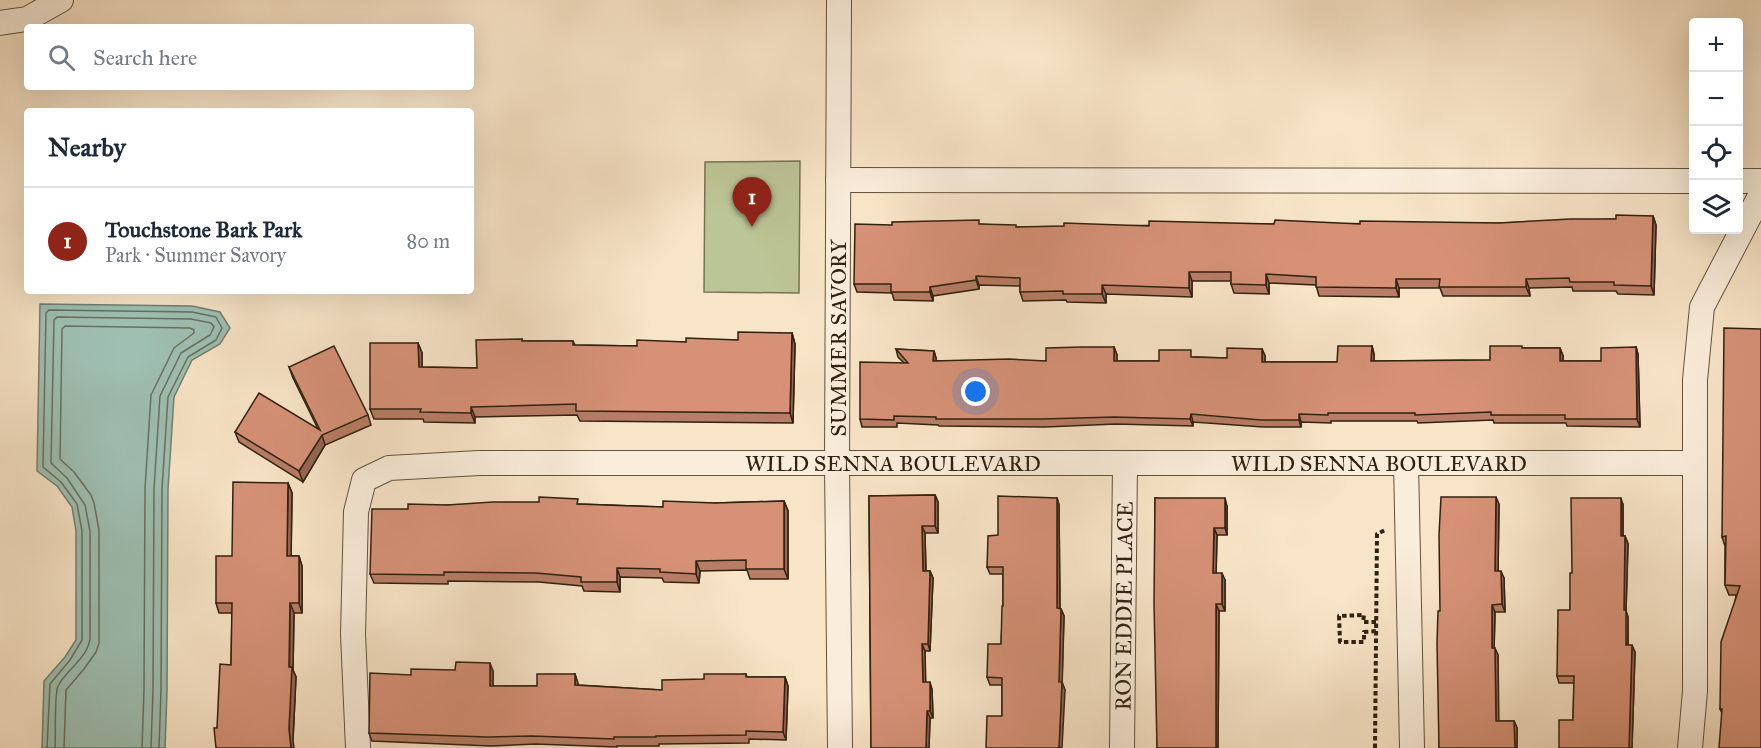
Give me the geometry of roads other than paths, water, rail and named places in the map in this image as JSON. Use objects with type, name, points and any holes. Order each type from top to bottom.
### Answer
[{"type":"street","points":[[0,23],[27,19],[61,0]]},
{"type":"street","name":"SUMMER SAVORY","points":[[839,0],[837,463],[840,748]]},
{"type":"street","points":[[838,180],[1689,181]]},
{"type":"street","points":[[1743,181],[1761,181]]},
{"type":"street","points":[[1690,748],[1695,691],[1695,380],[1702,307],[1761,194]]},
{"type":"street","name":"WILD SENNA BOULEVARD","points":[[358,748],[353,623],[356,513],[364,480],[389,468],[479,463],[1695,463]]},
{"type":"street","name":"RON EDDIE PLACE","points":[[1122,748],[1125,463]]},
{"type":"street","points":[[1406,463],[1412,748]]},
{"type":"water","points":[[40,304],[192,306],[220,312],[230,328],[220,344],[192,360],[174,397],[168,489],[165,748],[42,748],[44,681],[76,640],[76,531],[72,507],[57,486],[37,471]]},
{"type":"place","name":"Touchstone Bark Park","points":[[752,227]]}]
